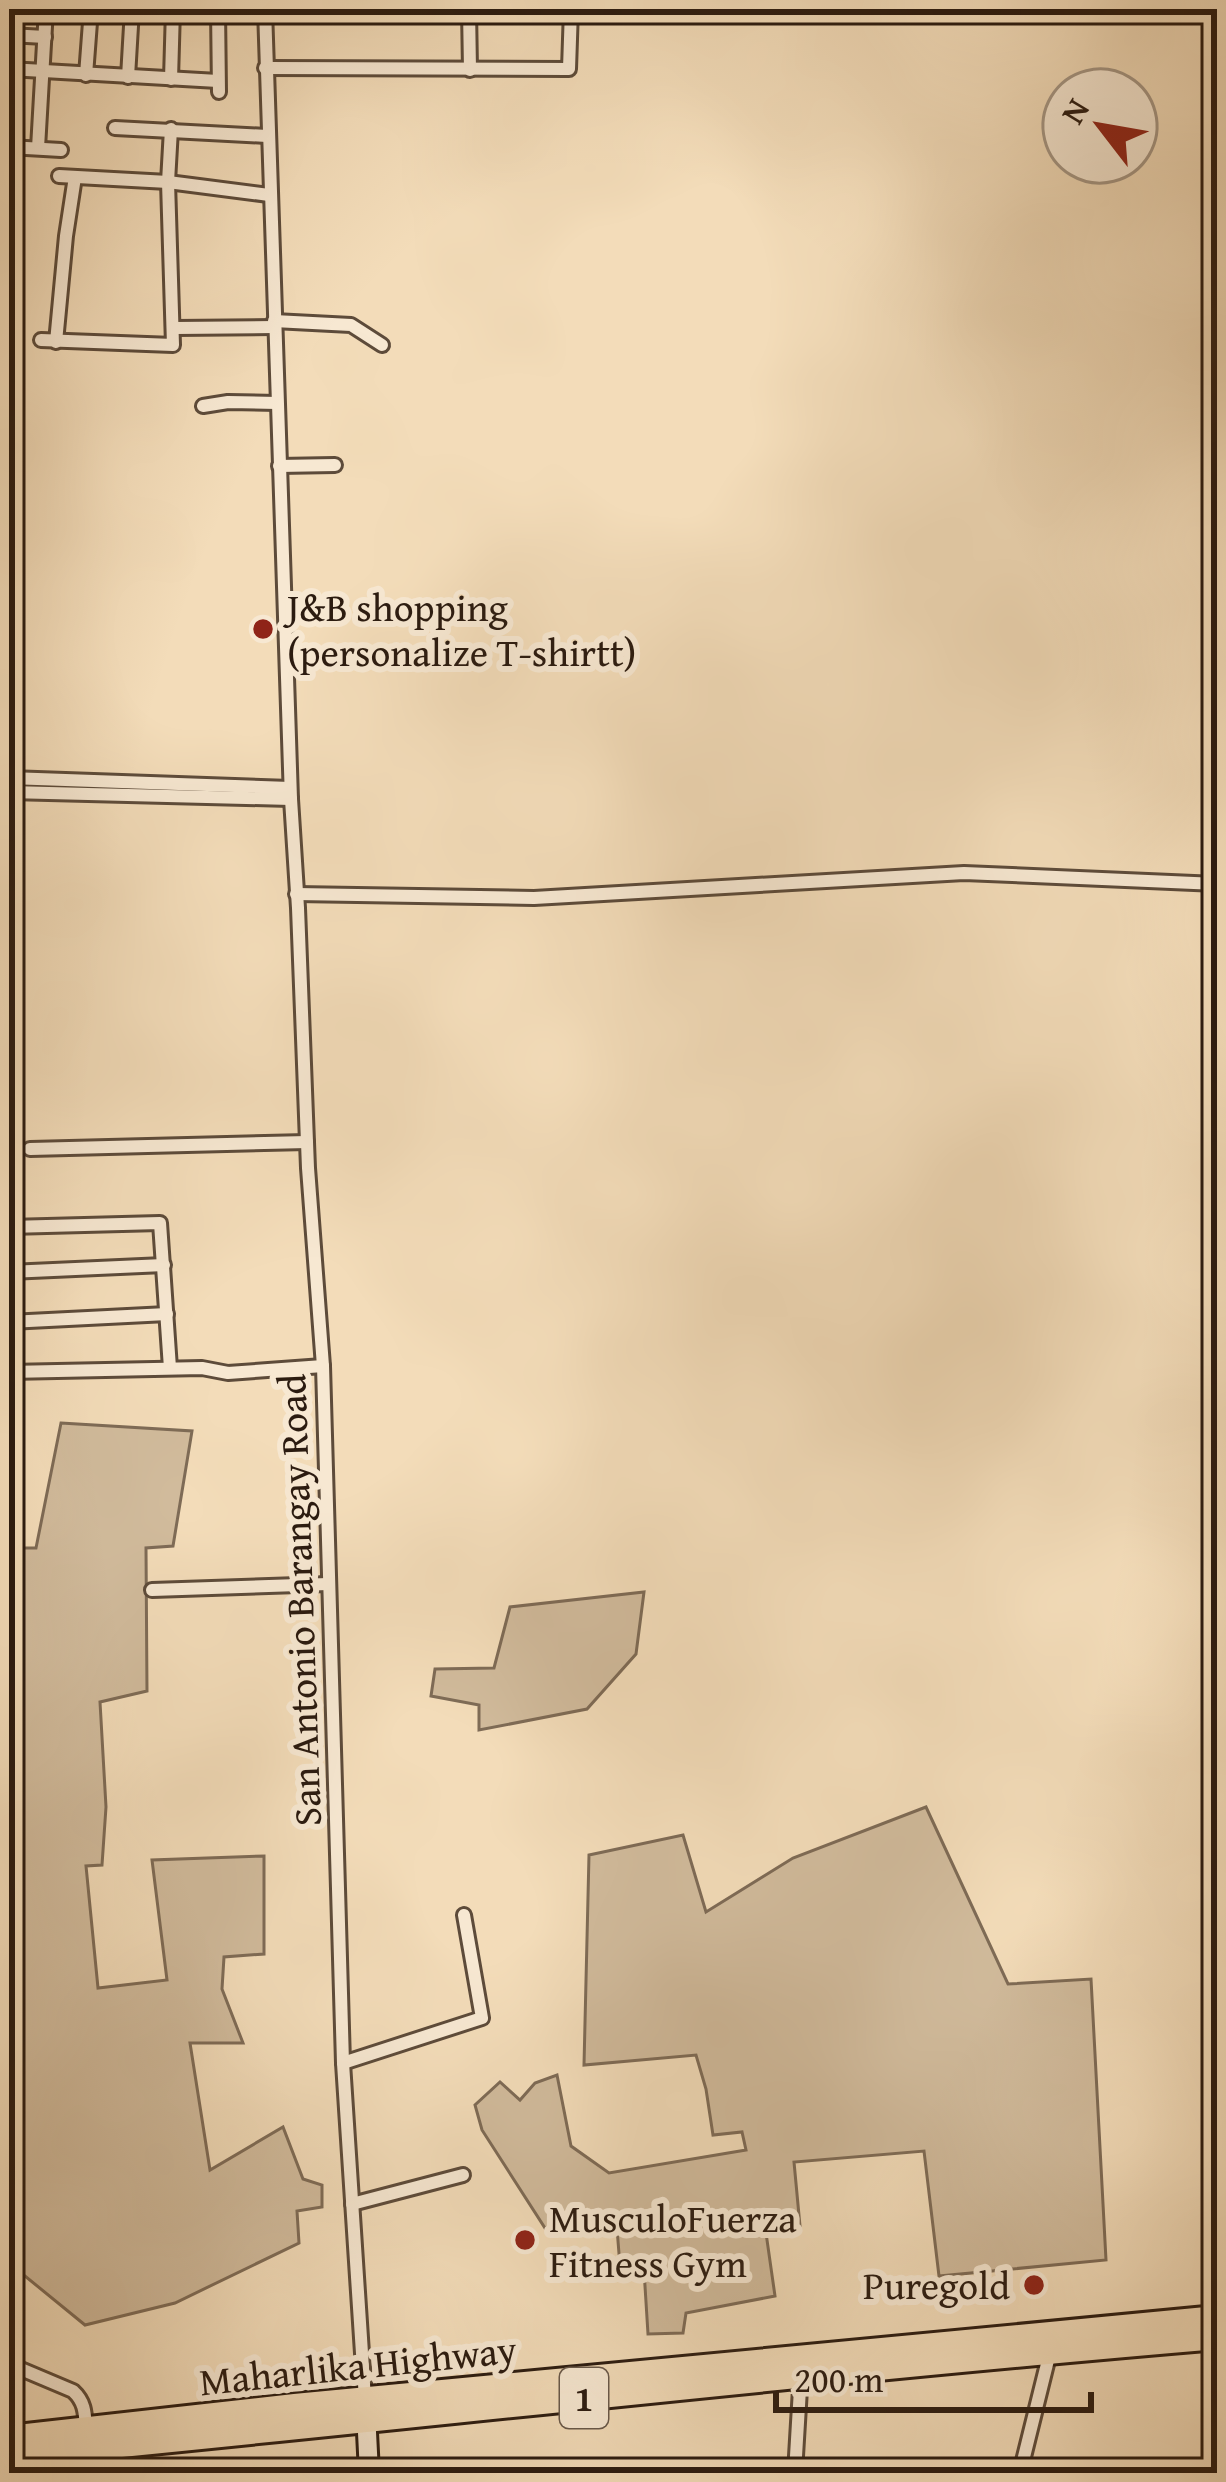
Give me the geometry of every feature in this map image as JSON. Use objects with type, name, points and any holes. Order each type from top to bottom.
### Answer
[{"type":"highway","name":"Maharlika Highway","points":[[9,2456],[366,2411],[1217,2318]]},
{"type":"highway","name":"Maharlika Highway","points":[[800,2367],[1217,2337]]},
{"type":"highway","name":"Maharlika Highway","points":[[9,2438],[366,2411]]},
{"type":"street","points":[[38,148],[46,9]]},
{"type":"street","points":[[86,75],[91,9]]},
{"type":"street","points":[[128,77],[131,9]]},
{"type":"street","points":[[171,79],[173,9]]},
{"type":"street","points":[[9,69],[218,86],[218,9]]},
{"type":"street","name":"San Antonio Barangay Road","points":[[265,9],[291,793],[323,1366],[344,2062],[366,2411]]},
{"type":"street","points":[[469,9],[470,70]]},
{"type":"street","points":[[265,68],[569,69],[571,9]]},
{"type":"street","points":[[9,34],[45,37]]},
{"type":"street","points":[[115,128],[267,136]]},
{"type":"street","points":[[75,177],[48,341],[173,345],[170,129]]},
{"type":"street","points":[[9,147],[61,149]]},
{"type":"street","points":[[59,176],[168,182],[269,195]]},
{"type":"street","points":[[175,328],[351,326],[382,345]]},
{"type":"street","points":[[202,406],[277,403]]},
{"type":"street","points":[[279,466],[335,465]]},
{"type":"street","points":[[9,778],[291,793]]},
{"type":"street","points":[[9,792],[291,793]]},
{"type":"street","points":[[296,894],[534,898],[964,873],[1217,884]]},
{"type":"street","points":[[30,1149],[307,1142]]},
{"type":"street","points":[[9,1227],[160,1223],[170,1368]]},
{"type":"street","points":[[9,1272],[164,1265]]},
{"type":"street","points":[[9,1322],[167,1314]]},
{"type":"street","points":[[9,1372],[202,1368],[228,1373],[323,1366]]},
{"type":"street","points":[[152,1590],[328,1584]]},
{"type":"street","points":[[344,2062],[482,2018],[464,1916]]},
{"type":"street","points":[[352,2204],[463,2175]]},
{"type":"street","points":[[1020,2473],[1050,2352]]},
{"type":"street","points":[[9,2364],[73,2391],[84,2406],[86,2429]]},
{"type":"street","points":[[795,2473],[800,2367]]},
{"type":"street","points":[[366,2411],[369,2473]]},
{"type":"street","points":[[105,2447],[108,2473]]},
{"type":"shaded area","points":[[61,1423],[192,1431],[173,1546],[146,1548],[147,1691],[100,1702],[106,1807],[102,1865],[86,1866],[98,1988],[167,1980],[152,1860],[264,1856],[264,1954],[224,1957],[222,1989],[243,2043],[190,2043],[210,2170],[283,2127],[303,2179],[322,2185],[322,2207],[297,2211],[299,2243],[175,2303],[85,2325],[9,2263],[9,2070],[16,2065],[9,2036],[9,1548],[36,1548]]},
{"type":"shaded area","points":[[644,1592],[636,1654],[587,1709],[479,1730],[479,1705],[431,1696],[435,1669],[494,1668],[510,1607]]},
{"type":"shaded area","points":[[926,1807],[1008,1984],[1091,1979],[1106,2260],[939,2276],[924,2151],[794,2162],[800,2226],[766,2233],[775,2296],[686,2313],[683,2333],[648,2334],[644,2270],[620,2266],[616,2216],[545,2228],[482,2130],[475,2105],[500,2082],[520,2100],[535,2083],[557,2075],[571,2146],[609,2173],[746,2150],[742,2132],[713,2135],[696,2055],[584,2065],[589,1855],[683,1835],[706,1912],[793,1858]]},
{"type":"place","name":"J&B shopping (personalize T-shirtt)","points":[[263,629]]},
{"type":"place","name":"MusculoFuerza Fitness Gym","points":[[525,2240]]},
{"type":"place","name":"Puregold","points":[[1034,2285]]}]
